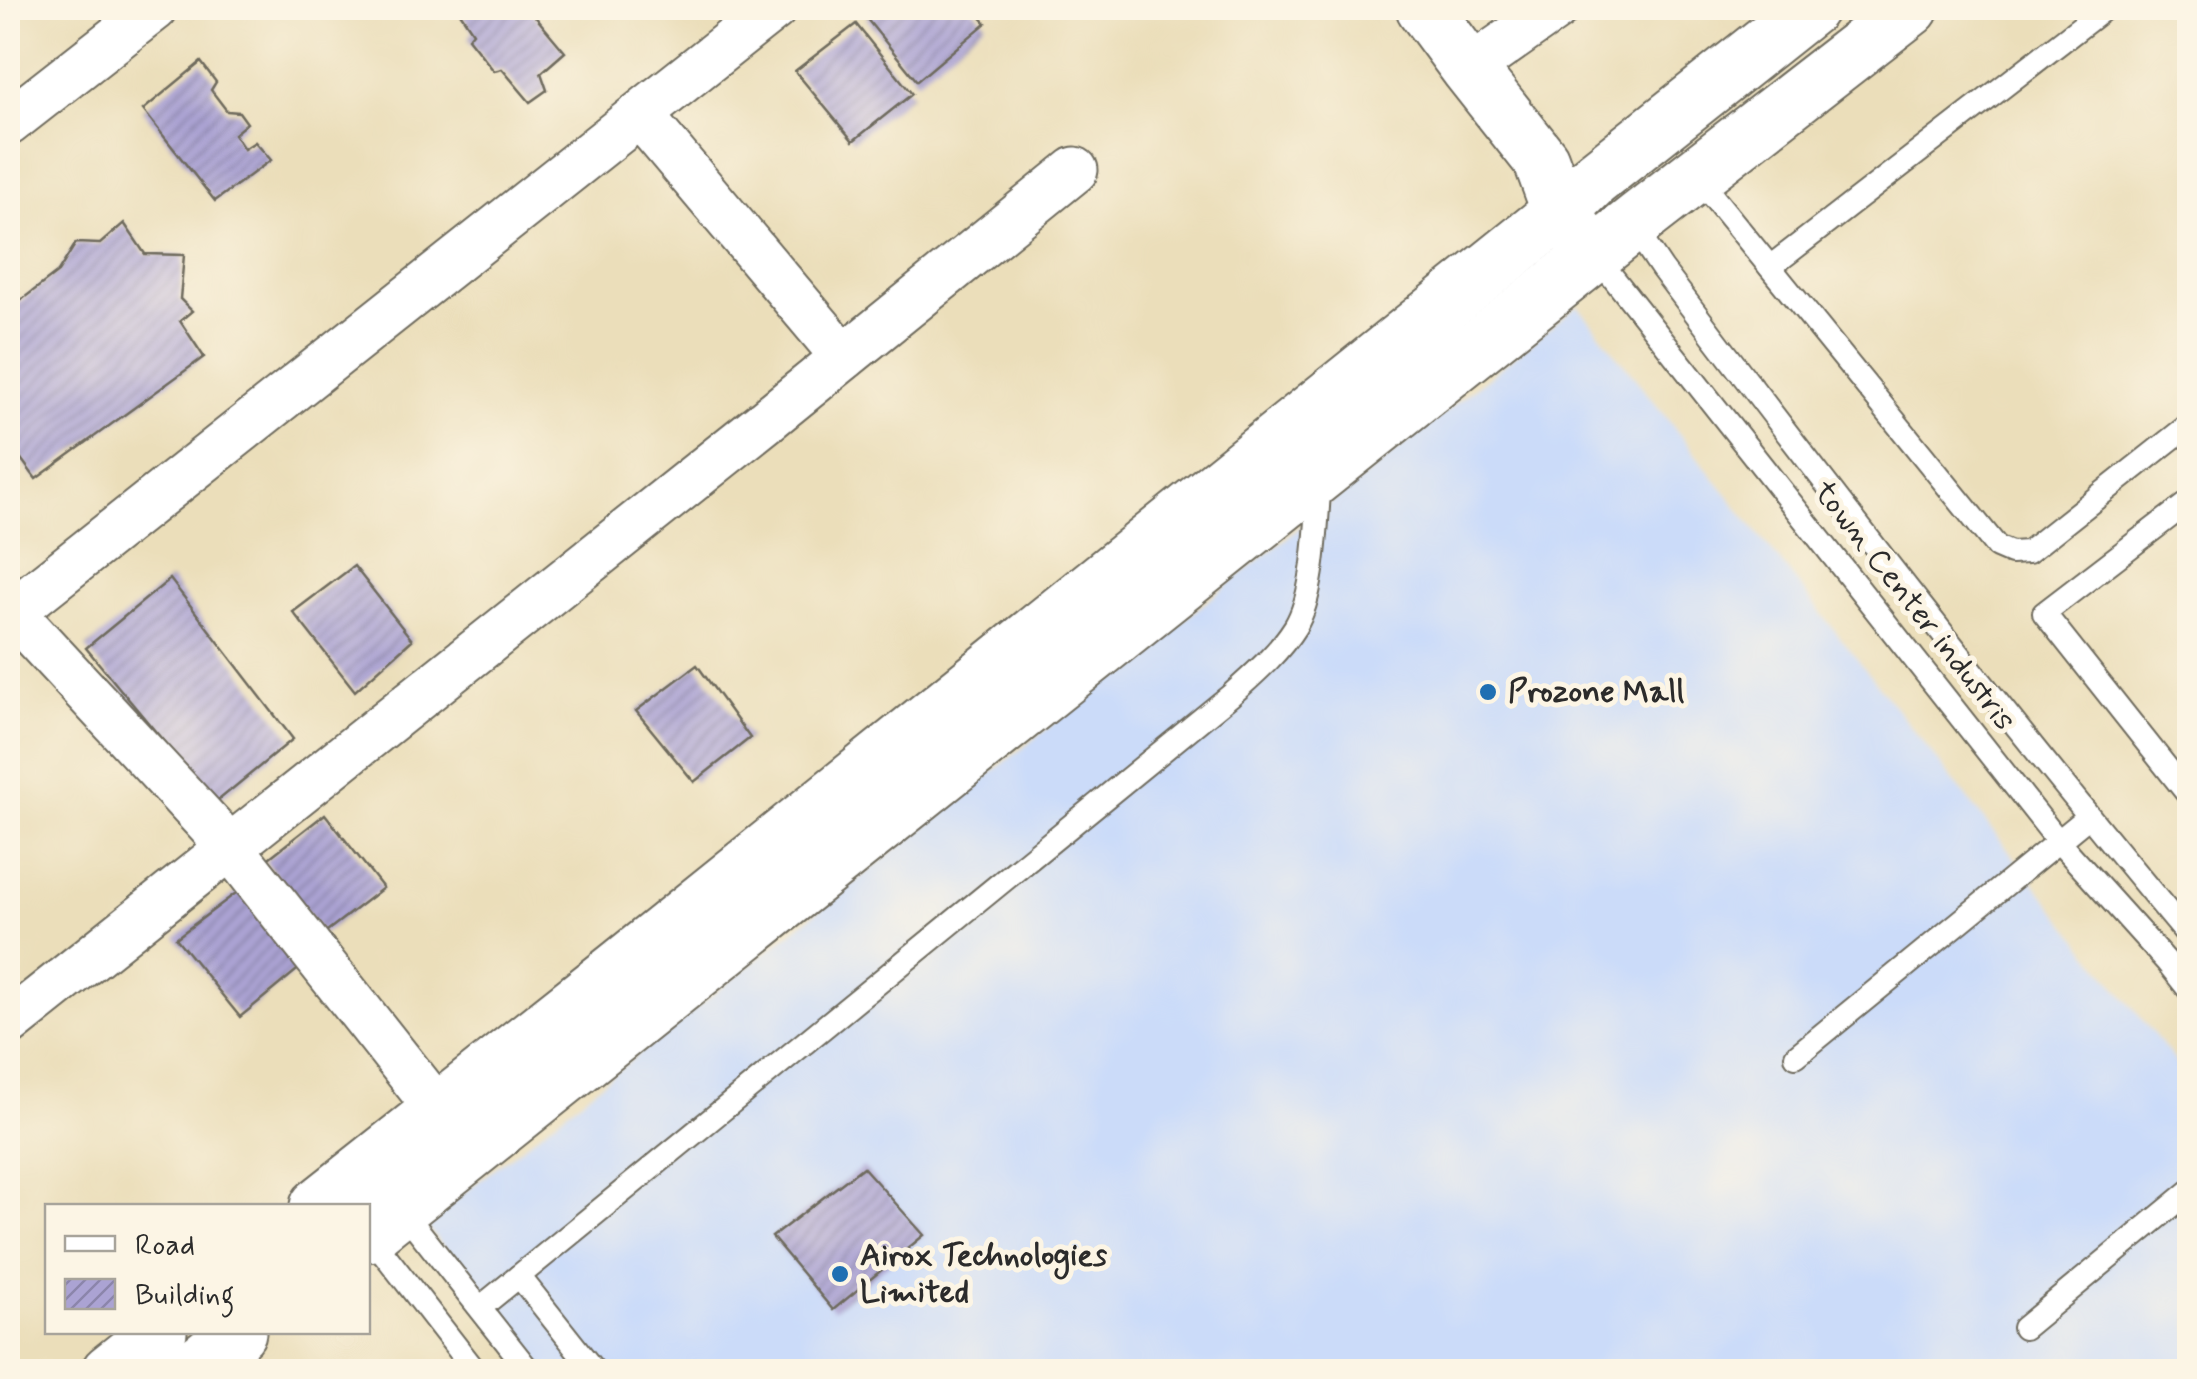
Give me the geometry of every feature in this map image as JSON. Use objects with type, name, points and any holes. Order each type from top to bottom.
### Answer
[{"type":"street","points":[[8,124],[155,8]]},
{"type":"street","points":[[440,1111],[230,848],[10,613],[774,8]]},
{"type":"street","points":[[1424,8],[1541,160],[1614,241]]},
{"type":"street","points":[[1469,69],[1556,8]]},
{"type":"street","points":[[366,1204],[440,1111],[1810,8]]},
{"type":"street","points":[[366,1204],[1320,474],[1911,8]]},
{"type":"street","points":[[640,115],[844,358]]},
{"type":"street","points":[[8,1024],[1076,170]]},
{"type":"street","points":[[109,1372],[157,1334]]},
{"type":"street","points":[[188,1372],[236,1334]]},
{"type":"lane","points":[[1770,267],[2105,8]]},
{"type":"lane","points":[[1696,176],[1996,547],[2011,553],[2028,552],[2190,424]]},
{"type":"lane","points":[[1614,241],[1662,269],[1920,608],[2190,942],[2168,962]]},
{"type":"lane","name":"town Center industris","points":[[1614,241],[1758,460],[2059,842],[2190,990]]},
{"type":"lane","points":[[1758,460],[1788,435]]},
{"type":"lane","points":[[480,1307],[1270,661],[1297,624],[1310,581],[1320,474]]},
{"type":"lane","points":[[2190,501],[2044,613],[2190,797]]},
{"type":"lane","points":[[1796,1056],[2088,817]]},
{"type":"lane","points":[[2024,1328],[2190,1191]]},
{"type":"lane","points":[[370,1209],[480,1307],[530,1372]]},
{"type":"lane","points":[[370,1213],[476,1372]]},
{"type":"lane","points":[[519,1276],[595,1372]]},
{"type":"shaded area","name":"Prozone Mall","points":[[1578,306],[2189,1079],[2189,1371],[541,1371],[425,1224]]},
{"type":"building","points":[[457,8],[528,8],[565,52],[541,73],[547,90],[530,102],[502,69],[494,71],[468,38],[473,32]]},
{"type":"building","points":[[878,8],[972,8],[986,23],[917,81],[866,18]]},
{"type":"building","points":[[856,24],[912,94],[853,141],[795,71]]},
{"type":"building","points":[[201,62],[216,82],[211,90],[227,111],[239,112],[247,123],[234,134],[244,149],[255,142],[271,160],[215,201],[143,110]]},
{"type":"building","points":[[124,223],[145,254],[184,255],[180,299],[192,311],[180,321],[204,357],[36,479],[8,441],[8,310],[58,272],[76,243],[100,244]]},
{"type":"building","points":[[354,566],[412,640],[355,691],[293,612]]},
{"type":"building","points":[[170,579],[293,739],[215,803],[86,648]]},
{"type":"building","points":[[697,665],[750,738],[694,782],[636,711]]},
{"type":"building","points":[[325,814],[383,888],[323,934],[265,861]]},
{"type":"building","points":[[248,884],[308,961],[240,1017],[176,938]]},
{"type":"building","name":"Airox Technologies Limited","points":[[863,1167],[924,1235],[833,1310],[772,1237]]},
{"type":"place","name":"Prozone Mall","points":[[1488,692]]},
{"type":"place","name":"Airox Technologies Limited","points":[[840,1274]]}]
